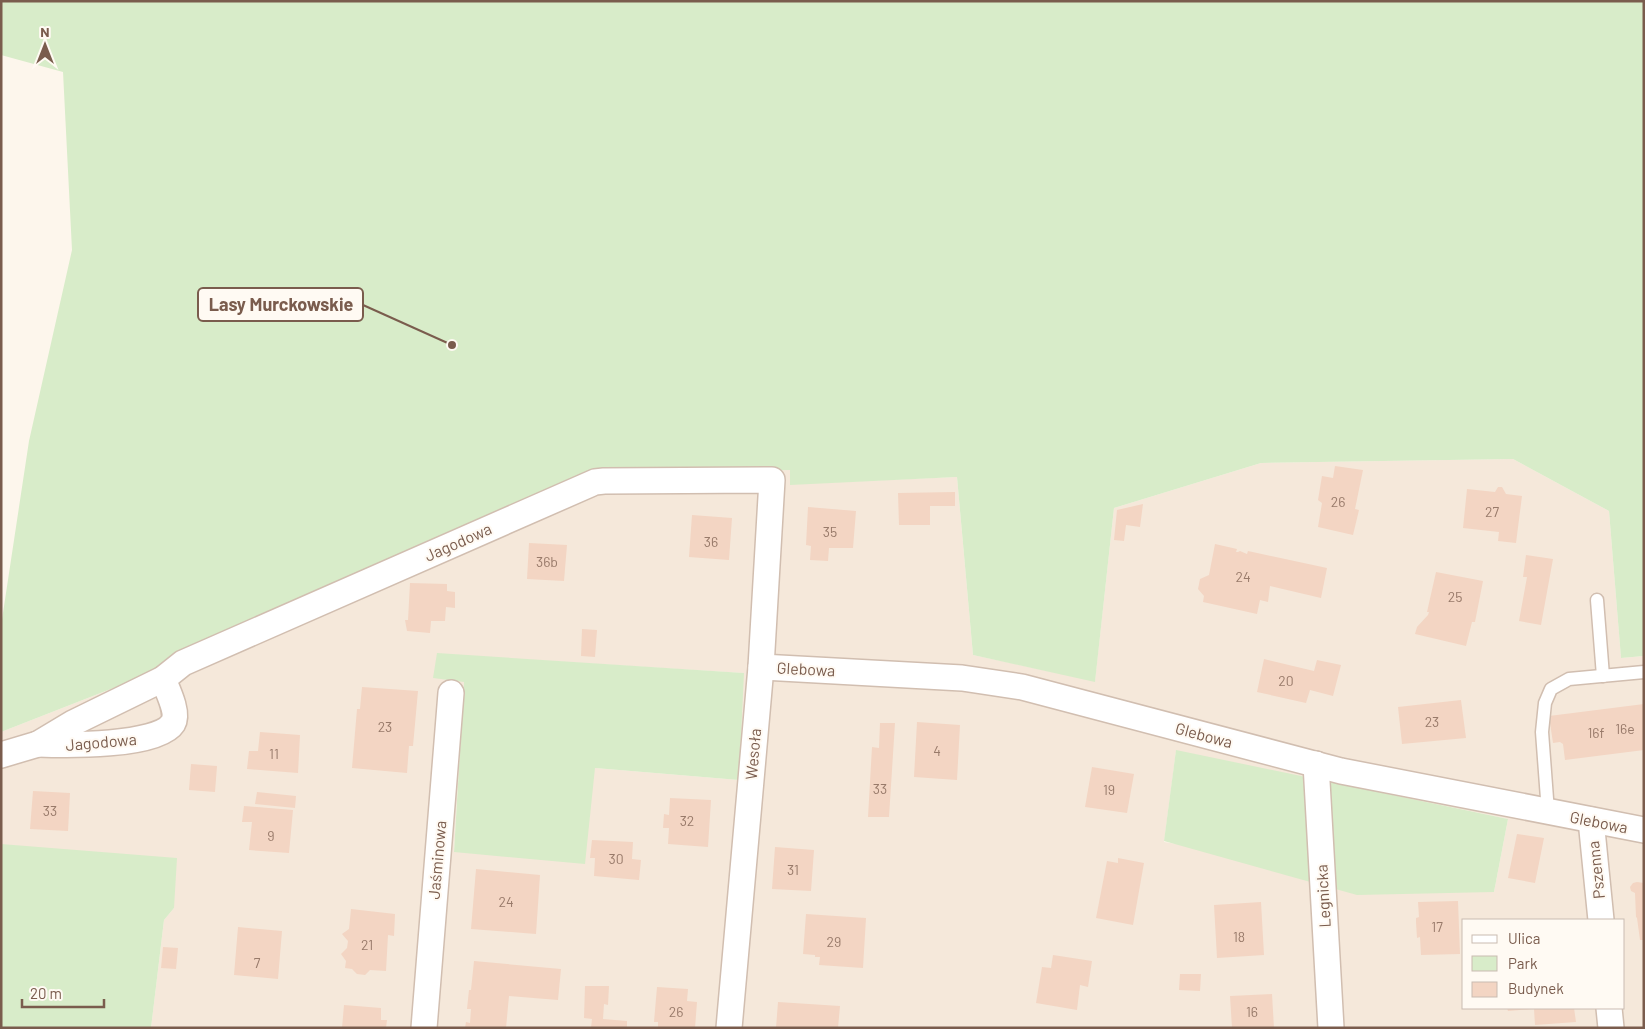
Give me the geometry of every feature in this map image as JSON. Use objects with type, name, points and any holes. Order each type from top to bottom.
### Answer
[{"type":"street","name":"Wesoła","points":[[728,1028],[761,667],[772,480]]},
{"type":"street","name":"Jagodowa","points":[[1,755],[38,744],[73,723],[163,679],[183,663],[595,482],[772,480]]},
{"type":"street","name":"Glebowa","points":[[761,667],[962,678],[1022,687],[1341,771],[1644,830]]},
{"type":"street","name":"Jagodowa","points":[[38,744],[78,746],[132,740],[156,735],[172,724],[175,712],[163,679]]},
{"type":"street","name":"Jaśminowa","points":[[424,1028],[451,693]]},
{"type":"street","name":"Legnicka","points":[[1316,764],[1331,1028]]},
{"type":"street","name":"Pszenna","points":[[1591,820],[1601,919]]},
{"type":"street","points":[[1610,1009],[1612,1028]]},
{"type":"lane","points":[[1597,600],[1603,676]]},
{"type":"lane","points":[[1548,812],[1542,732],[1547,696],[1552,689],[1569,679],[1644,672]]},
{"type":"shaded area","points":[[1513,459],[1609,511],[1621,658],[1644,656],[1644,1028],[151,1028],[164,920],[174,908],[1,844],[1,732],[121,685],[254,628],[609,469],[791,470],[790,484],[957,477],[973,655],[1095,681],[1114,508],[1261,463]],"holes":[[[437,654],[743,673],[739,780],[595,768],[454,852],[464,682]],[[1176,751],[1508,819],[1494,892],[1164,842]]]},
{"type":"green space","points":[[1,1],[1644,1],[1644,656],[1621,658],[1609,511],[1513,459],[1261,463],[1114,508],[1095,682],[973,655],[957,477],[790,485],[790,470],[609,469],[254,628],[121,685],[1,732],[1,626],[29,441],[72,250],[63,72],[1,55]]},
{"type":"green space","points":[[437,653],[744,673],[739,780],[595,768],[585,864],[454,852],[464,682],[433,678]]},
{"type":"green space","points":[[1176,750],[1508,819],[1494,892],[1357,895],[1164,841]]},
{"type":"green space","points":[[1,844],[177,858],[174,908],[164,920],[151,1028],[1,1028]]},
{"type":"building","points":[[1335,466],[1363,470],[1355,509],[1359,510],[1353,535],[1318,527],[1322,503],[1318,500],[1322,476],[1333,478]]},
{"type":"building","points":[[1498,487],[1502,487],[1506,494],[1522,496],[1516,543],[1498,541],[1499,532],[1463,528],[1467,489],[1495,492]]},
{"type":"building","points":[[955,492],[955,506],[930,506],[930,525],[899,525],[898,493]]},
{"type":"building","points":[[1143,504],[1140,527],[1126,525],[1124,541],[1114,540],[1117,510]]},
{"type":"building","points":[[808,507],[856,511],[853,548],[829,548],[828,561],[810,560],[811,546],[806,545]]},
{"type":"building","points":[[692,515],[732,518],[729,560],[689,557]]},
{"type":"building","points":[[529,543],[567,545],[564,581],[527,579]]},
{"type":"building","points":[[1215,544],[1237,549],[1236,552],[1240,551],[1247,554],[1248,551],[1327,568],[1321,598],[1270,586],[1268,602],[1260,600],[1257,614],[1203,602],[1204,596],[1198,589],[1200,579],[1209,575]]},
{"type":"building","points":[[1526,555],[1553,559],[1541,625],[1519,621],[1527,577],[1523,577]]},
{"type":"building","points":[[1436,572],[1483,581],[1475,622],[1472,622],[1466,646],[1415,634],[1417,627],[1428,615],[1429,612],[1427,612]]},
{"type":"building","points":[[410,583],[447,584],[447,591],[455,592],[455,608],[446,607],[445,621],[431,621],[430,633],[407,631],[405,620],[408,620]]},
{"type":"building","points":[[582,629],[597,630],[595,657],[581,656]]},
{"type":"building","points":[[1264,659],[1314,671],[1317,660],[1341,665],[1333,696],[1310,690],[1306,703],[1257,692]]},
{"type":"building","points":[[362,687],[418,691],[413,746],[409,746],[407,773],[352,768],[357,709],[360,709]]},
{"type":"building","points":[[1461,700],[1466,738],[1402,744],[1398,707]]},
{"type":"building","points":[[1644,704],[1644,750],[1565,760],[1563,744],[1560,742],[1553,743],[1549,716]]},
{"type":"building","points":[[917,722],[960,725],[957,780],[914,777]]},
{"type":"building","points":[[880,723],[895,723],[889,817],[868,817],[872,747],[879,748]]},
{"type":"building","points":[[260,732],[300,735],[298,773],[247,769],[249,751],[258,751]]},
{"type":"building","points":[[191,764],[217,766],[215,792],[189,790]]},
{"type":"building","points":[[1092,767],[1134,774],[1127,813],[1085,807]]},
{"type":"building","points":[[33,791],[70,793],[68,831],[30,829]]},
{"type":"building","points":[[257,792],[296,796],[295,808],[255,804]]},
{"type":"building","points":[[670,798],[711,800],[708,847],[668,844],[669,828],[663,828],[664,814],[669,815]]},
{"type":"building","points":[[244,806],[293,810],[289,853],[249,850],[252,822],[242,822]]},
{"type":"building","points":[[1517,834],[1544,838],[1535,883],[1508,878]]},
{"type":"building","points":[[592,840],[633,842],[632,859],[641,860],[639,880],[594,876],[595,858],[590,858]]},
{"type":"building","points":[[775,847],[814,850],[811,891],[772,889]]},
{"type":"building","points":[[1118,858],[1144,863],[1133,925],[1096,918],[1107,861],[1118,863]]},
{"type":"building","points":[[476,869],[540,875],[536,934],[471,929]]},
{"type":"building","points":[[1633,883],[1644,883],[1644,940],[1640,940],[1636,917],[1635,893],[1631,891],[1630,887]]},
{"type":"building","points":[[1458,901],[1460,954],[1421,955],[1420,937],[1417,938],[1416,922],[1416,918],[1419,917],[1418,902]]},
{"type":"building","points":[[1261,902],[1264,955],[1217,958],[1214,905]]},
{"type":"building","points":[[351,909],[395,914],[394,936],[388,935],[386,971],[370,970],[365,975],[357,974],[352,969],[345,968],[346,961],[341,954],[347,948],[348,941],[342,934],[349,929]]},
{"type":"building","points":[[806,914],[866,918],[863,968],[819,965],[820,957],[803,954]]},
{"type":"building","points":[[238,927],[282,931],[278,979],[234,975]]},
{"type":"building","points":[[163,947],[178,948],[176,969],[161,968]]},
{"type":"building","points":[[1053,955],[1092,961],[1088,987],[1080,985],[1077,1010],[1036,1003],[1042,967],[1051,968]]},
{"type":"building","points":[[474,961],[561,969],[558,1000],[509,996],[506,1028],[465,1028],[466,1022],[470,1023],[471,1009],[467,1009]]},
{"type":"building","points":[[1180,974],[1201,974],[1200,991],[1179,990]]},
{"type":"building","points":[[585,986],[609,986],[608,1005],[604,1004],[603,1019],[627,1021],[627,1028],[591,1028],[592,1019],[584,1018]]},
{"type":"building","points":[[657,987],[688,989],[687,1001],[697,1002],[695,1028],[658,1028],[658,1022],[654,1022]]},
{"type":"building","points":[[1272,994],[1274,1028],[1232,1028],[1230,996]]},
{"type":"building","points":[[778,1002],[840,1006],[838,1028],[776,1028]]},
{"type":"building","points":[[344,1005],[381,1008],[381,1020],[387,1020],[386,1028],[342,1028]]},
{"type":"building","points":[[1507,1009],[1534,1009],[1508,1011]]},
{"type":"building","points":[[1534,1009],[1574,1009],[1576,1022],[1535,1025]]},
{"type":"place","name":"Lasy Murckowskie","points":[[452,345]]}]
